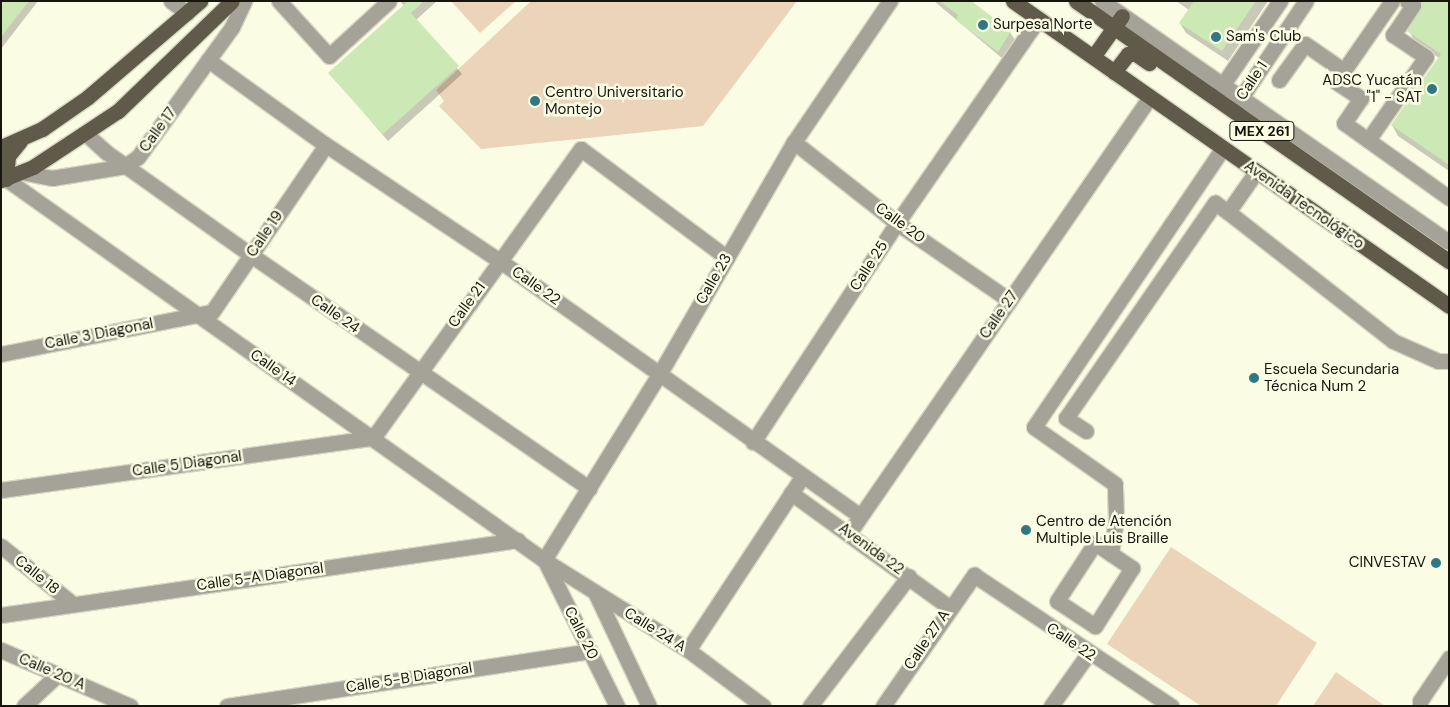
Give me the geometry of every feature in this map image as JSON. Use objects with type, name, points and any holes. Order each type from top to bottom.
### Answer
[{"type":"main road","points":[[2,147],[21,140],[88,97],[200,1]]},
{"type":"main road","points":[[3,179],[21,172],[86,134],[118,111],[232,1]]},
{"type":"main road","name":"Avenida Tecnológico","points":[[1013,1],[1449,306]]},
{"type":"main road","name":"MEX 261","points":[[1076,1],[1449,261]]},
{"type":"main road","points":[[1093,57],[1124,10]]},
{"type":"main road","points":[[187,13],[202,32]]},
{"type":"main road","points":[[1114,72],[1125,56],[1132,54],[1160,71],[1180,74]]},
{"type":"main road","points":[[3,179],[8,156],[21,140]]},
{"type":"street","points":[[170,1],[187,13]]},
{"type":"street","name":"Calle 17","points":[[21,172],[52,178],[126,166],[138,157],[232,27],[244,1]]},
{"type":"street","points":[[279,1],[329,56],[389,1]]},
{"type":"street","name":"Calle 23","points":[[544,560],[660,373],[794,142],[890,1]]},
{"type":"street","points":[[1102,1],[1124,10],[1223,85],[1449,242]]},
{"type":"street","name":"Calle 1","points":[[1214,98],[1280,1]]},
{"type":"street","name":"Calle 1","points":[[1232,110],[1306,1]]},
{"type":"street","points":[[1392,1],[1336,82],[1361,98],[1344,123],[1449,198]]},
{"type":"street","points":[[1368,140],[1426,57],[1393,35],[1413,6],[1407,1]]},
{"type":"street","name":"Calle 25","points":[[753,442],[897,223],[1038,19]]},
{"type":"street","points":[[1279,80],[1305,44],[1344,71]]},
{"type":"street","name":"Calle 22","points":[[208,60],[326,145],[500,260],[660,373],[753,442],[860,516]]},
{"type":"street","name":"Calle 27","points":[[849,533],[1150,97]]},
{"type":"street","name":"Calle 24","points":[[86,134],[126,166],[251,255],[418,372],[589,488]]},
{"type":"street","name":"Calle 20","points":[[794,142],[897,223],[1009,300]]},
{"type":"street","name":"Calle 19","points":[[197,314],[212,312],[326,145]]},
{"type":"street","points":[[1111,554],[1116,517],[1115,484],[1034,427],[1223,148]]},
{"type":"street","name":"Calle 21","points":[[373,438],[418,372],[581,149],[726,258]]},
{"type":"street","points":[[1228,212],[1256,172]]},
{"type":"street","name":"Calle 14","points":[[3,179],[544,560]]},
{"type":"street","points":[[1086,430],[1066,418],[1215,203],[1393,341],[1438,362],[1449,360]]},
{"type":"street","name":"Calle 3 Diagonal","points":[[1,354],[197,314]]},
{"type":"street","name":"Calle 5 Diagonal","points":[[1,490],[373,438]]},
{"type":"street","points":[[688,650],[802,476]]},
{"type":"street","name":"Avenida 22","points":[[791,493],[909,576],[949,607]]},
{"type":"street","name":"Calle 5-A Diagonal","points":[[1,615],[518,540]]},
{"type":"street","points":[[1094,543],[1111,554],[1132,568],[1095,626],[1057,601],[1094,543]]},
{"type":"street","name":"Calle 18","points":[[1,546],[73,604]]},
{"type":"street","name":"Calle 20","points":[[544,560],[618,706]]},
{"type":"street","name":"Calle 24 A","points":[[544,560],[688,650],[763,706]]},
{"type":"street","name":"Calle 22","points":[[974,575],[1088,654],[1171,706]]},
{"type":"street","name":"Calle 27 A","points":[[883,706],[949,607],[974,575]]},
{"type":"street","points":[[810,706],[909,576]]},
{"type":"street","name":"Calle 20","points":[[595,592],[649,706]]},
{"type":"street","name":"Calle 20 A","points":[[1,650],[130,706]]},
{"type":"street","name":"Calle 5-B Diagonal","points":[[227,706],[590,651]]},
{"type":"street","points":[[1050,706],[1088,654]]},
{"type":"street","points":[[1420,706],[1420,701],[1449,658]]},
{"type":"street","points":[[24,706],[57,675]]},
{"type":"shaded area","points":[[451,1],[516,1],[480,33]]},
{"type":"shaded area","name":"Centro Universitario Montejo","points":[[531,1],[797,1],[703,126],[481,149],[439,106],[444,101],[436,90]]},
{"type":"shaded area","points":[[1171,547],[1317,643],[1276,706],[1201,706],[1107,644]]},
{"type":"shaded area","points":[[1336,672],[1385,706],[1313,706]]},
{"type":"building","points":[[1,1],[29,1],[1,37]]},
{"type":"building","points":[[408,1],[424,1],[411,13],[459,66],[383,134],[328,73]]},
{"type":"building","name":"Surpesa Norte","points":[[939,1],[971,1],[1011,31],[998,52],[956,20],[958,15]]},
{"type":"building","name":"Sam's Club","points":[[1194,1],[1256,1],[1222,51],[1179,23]]},
{"type":"building","name":"ADSC Yucatán \"1\" - SAT","points":[[1422,1],[1449,1],[1449,165],[1391,125],[1441,54],[1407,31],[1421,10]]},
{"type":"place","name":"Surpesa Norte","points":[[983,25]]},
{"type":"place","name":"Sam's Club","points":[[1216,37]]},
{"type":"place","name":"ADSC Yucatán \"1\" - SAT","points":[[1432,89]]},
{"type":"place","name":"Centro Universitario Montejo","points":[[535,101]]},
{"type":"place","name":"Escuela Secundaria Técnica Num 2","points":[[1254,378]]},
{"type":"place","name":"Centro de Atención Multiple Luis Braille","points":[[1026,530]]},
{"type":"place","name":"CINVESTAV","points":[[1436,563]]}]
